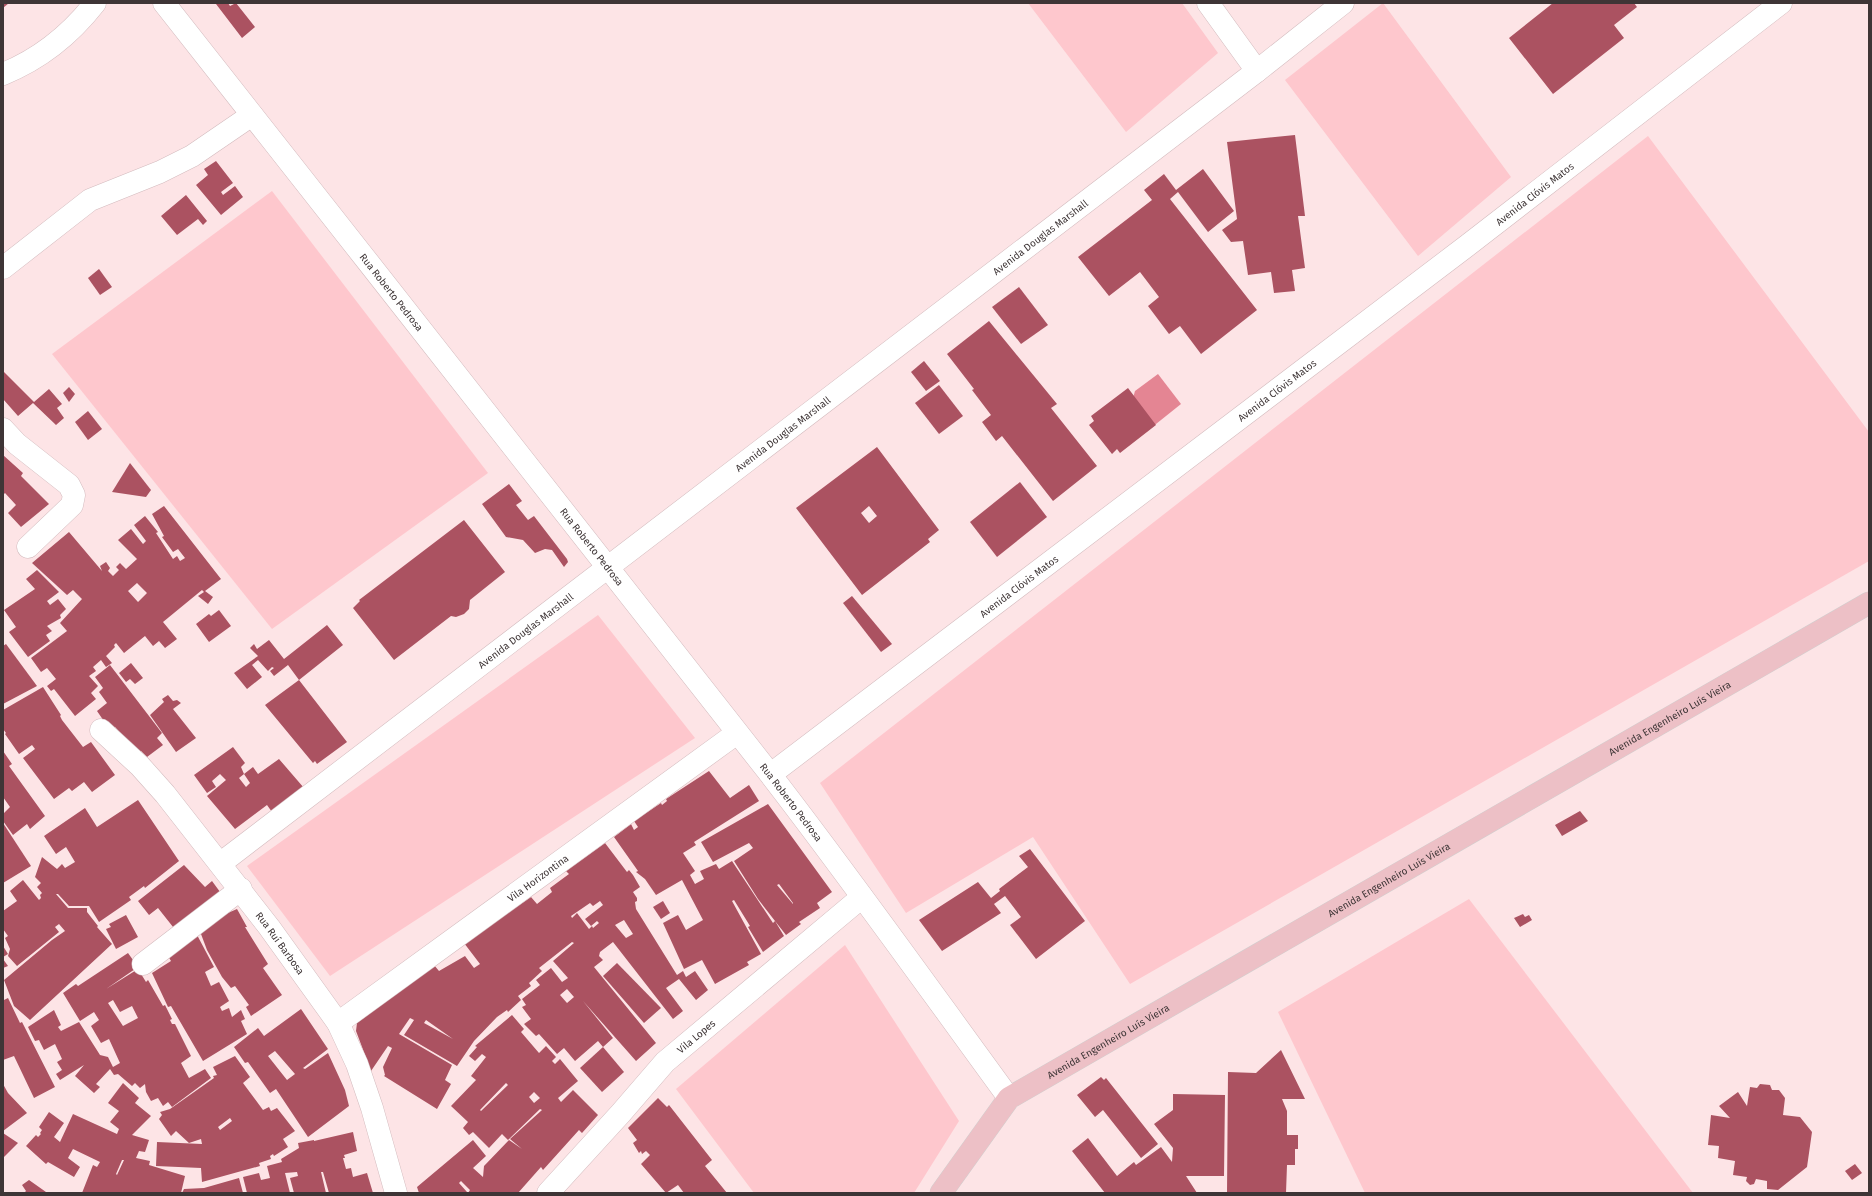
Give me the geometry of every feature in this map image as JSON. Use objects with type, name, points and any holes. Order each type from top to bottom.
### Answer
[{"type":"main road","name":"Avenida Engenheiro Luís Vieira","points":[[941,1193],[1009,1098],[1869,603]]},
{"type":"street","points":[[3,74],[40,55],[58,42],[81,21],[95,3]]},
{"type":"street","name":"Rua Roberto Pedrosa","points":[[164,3],[378,277],[609,566],[737,733],[771,774],[1009,1098]]},
{"type":"street","points":[[1208,3],[1257,71]]},
{"type":"street","name":"Avenida Douglas Marshall","points":[[221,863],[1257,71],[1343,3]]},
{"type":"street","name":"Avenida Clóvis Matos","points":[[771,774],[1468,245],[1781,3]]},
{"type":"street","points":[[3,268],[90,200],[160,172],[192,156],[252,116]]},
{"type":"street","points":[[3,429],[17,444],[69,485],[74,495],[72,505],[28,547]]},
{"type":"street","name":"Rua Ruí Barbosa","points":[[101,730],[145,772],[221,863],[338,1023],[357,1064],[372,1108],[396,1193]]},
{"type":"street","name":"Vila Horizontina","points":[[338,1023],[737,733]]},
{"type":"street","points":[[143,964],[241,889]]},
{"type":"street","name":"Vila Lopes","points":[[548,1193],[665,1062],[862,897]]},
{"type":"shaded area","points":[[1028,3],[1182,3],[1218,53],[1126,132]]},
{"type":"shaded area","points":[[1383,3],[1511,177],[1418,256],[1285,80]]},
{"type":"shaded area","points":[[1648,136],[1869,432],[1869,561],[1130,984],[1033,837],[906,913],[820,783]]},
{"type":"shaded area","points":[[272,191],[488,473],[272,629],[52,354]]},
{"type":"shaded area","points":[[1158,374],[1181,404],[1151,428],[1133,398],[1135,391]]},
{"type":"shaded area","points":[[598,615],[695,738],[330,976],[247,866]]},
{"type":"shaded area","points":[[1469,899],[1693,1193],[1365,1193],[1278,1012]]},
{"type":"shaded area","points":[[845,945],[959,1121],[914,1193],[754,1193],[676,1089]]},
{"type":"building","points":[[3,3],[9,3],[3,8]]},
{"type":"building","points":[[228,3],[230,6],[236,3],[255,27],[242,38],[216,4]]},
{"type":"building","points":[[1553,3],[1634,3],[1637,7],[1614,25],[1624,38],[1553,94],[1509,38]]},
{"type":"building","points":[[1295,135],[1305,216],[1298,216],[1305,268],[1292,270],[1295,291],[1274,293],[1271,272],[1248,275],[1243,241],[1231,242],[1222,230],[1237,219],[1227,142]]},
{"type":"building","points":[[216,161],[233,183],[221,192],[223,195],[235,186],[243,197],[221,215],[196,185],[208,175],[204,169]]},
{"type":"building","points":[[1203,169],[1234,211],[1208,232],[1178,192],[1170,199],[1257,310],[1201,354],[1180,326],[1169,334],[1148,306],[1159,297],[1140,272],[1109,296],[1078,257],[1152,200],[1144,190],[1164,174],[1176,190]]},
{"type":"building","points":[[186,195],[207,221],[203,225],[198,219],[177,235],[161,216]]},
{"type":"building","points":[[99,269],[112,287],[100,295],[88,278]]},
{"type":"building","points":[[1019,287],[1048,325],[1021,344],[992,307]]},
{"type":"building","points":[[989,321],[1057,404],[1051,408],[1097,466],[1053,501],[1002,436],[996,441],[982,422],[991,415],[972,390],[974,389],[947,354]]},
{"type":"building","points":[[924,361],[940,381],[926,391],[911,372]]},
{"type":"building","points":[[3,371],[34,402],[49,389],[62,404],[57,408],[64,418],[56,425],[33,403],[18,416],[3,399]]},
{"type":"building","points":[[939,385],[963,416],[939,434],[915,403]]},
{"type":"building","points":[[69,387],[75,394],[69,402],[63,393]]},
{"type":"building","points":[[1128,388],[1156,425],[1120,453],[1117,449],[1112,454],[1089,425],[1094,421],[1091,416]]},
{"type":"building","points":[[88,411],[102,429],[88,440],[75,422]]},
{"type":"building","points":[[877,447],[939,530],[928,539],[930,542],[862,595],[796,508]],"holes":[[[869,506],[877,516],[869,523],[861,513]]]},
{"type":"building","points":[[3,455],[23,473],[21,476],[49,504],[21,527],[8,513],[16,505],[5,493],[3,495]]},
{"type":"building","points":[[130,463],[151,490],[146,497],[112,492]]},
{"type":"building","points":[[1020,482],[1047,517],[997,557],[970,522]]},
{"type":"building","points":[[509,484],[522,501],[516,505],[528,520],[534,516],[567,559],[568,562],[564,567],[552,550],[545,549],[535,553],[523,540],[506,537],[482,504]]},
{"type":"building","points":[[164,506],[221,579],[205,591],[213,597],[208,604],[198,596],[204,592],[202,590],[163,622],[177,639],[165,648],[159,641],[153,646],[145,636],[124,653],[116,643],[114,645],[115,647],[106,656],[112,663],[106,667],[101,660],[93,667],[96,671],[89,676],[98,686],[91,693],[96,699],[75,716],[54,689],[51,691],[47,686],[56,679],[47,668],[41,672],[31,658],[67,631],[60,623],[82,599],[73,590],[67,595],[32,563],[69,532],[102,571],[100,566],[106,562],[110,568],[108,571],[113,576],[119,570],[116,567],[120,563],[126,569],[137,559],[118,540],[131,529],[143,544],[146,541],[134,525],[145,516],[158,532],[156,533],[173,559],[177,556],[180,561],[185,558],[178,549],[173,552],[162,537],[164,536],[152,514]],"holes":[[[137,583],[147,593],[138,602],[128,591]]]},
{"type":"building","points":[[464,520],[505,572],[470,600],[469,609],[464,614],[456,617],[451,616],[394,660],[353,608],[360,601],[359,600]]},
{"type":"building","points":[[37,570],[59,592],[47,601],[50,605],[58,599],[66,609],[60,615],[61,618],[47,626],[52,631],[46,635],[50,641],[28,657],[9,632],[16,627],[4,610],[35,589],[26,579]]},
{"type":"building","points":[[852,596],[892,644],[881,652],[843,603]]},
{"type":"building","points":[[219,610],[231,626],[209,642],[196,624],[209,614],[211,616]]},
{"type":"building","points":[[327,625],[343,645],[299,680],[288,665],[274,676],[270,671],[274,668],[272,667],[268,671],[258,660],[252,665],[262,677],[247,689],[234,673],[258,656],[250,648],[254,644],[257,649],[269,640],[284,659]]},
{"type":"building","points":[[6,644],[37,686],[3,704],[3,646]]},
{"type":"building","points":[[131,663],[143,678],[135,684],[130,679],[126,682],[119,673]]},
{"type":"building","points":[[110,665],[162,733],[157,738],[163,745],[147,757],[141,751],[138,754],[115,727],[110,730],[97,711],[107,703],[99,692],[103,688],[95,677]]},
{"type":"building","points":[[299,680],[347,742],[317,764],[315,761],[313,763],[265,705]]},
{"type":"building","points":[[43,687],[61,715],[62,720],[83,747],[91,742],[115,775],[92,792],[84,782],[72,791],[69,788],[54,799],[23,758],[35,749],[32,745],[19,754],[5,734],[6,733],[3,729],[3,710]]},
{"type":"building","points":[[168,695],[173,701],[177,700],[181,703],[173,709],[196,738],[176,752],[150,715],[164,702],[162,699]]},
{"type":"building","points":[[233,747],[245,763],[241,767],[244,774],[253,767],[258,774],[279,759],[304,788],[272,812],[267,805],[235,829],[207,796],[226,780],[220,774],[212,781],[216,787],[207,793],[194,775]],"holes":[[[244,774],[250,783],[246,787],[239,778]]]},
{"type":"building","points":[[3,751],[12,764],[9,766],[45,816],[30,829],[27,824],[13,835],[3,821],[3,814],[10,807],[3,797]]},
{"type":"building","points":[[709,771],[730,798],[749,785],[759,801],[694,842],[696,845],[683,853],[695,871],[690,875],[695,884],[704,879],[700,871],[716,864],[719,869],[732,861],[773,923],[775,921],[784,936],[763,952],[748,927],[750,926],[734,900],[732,901],[761,954],[747,962],[749,965],[715,984],[702,960],[684,969],[663,923],[678,915],[686,930],[703,920],[682,880],[656,895],[645,879],[636,872],[638,871],[614,837],[631,824],[634,830],[638,827],[634,821],[661,803],[662,805],[667,801],[666,799]]},
{"type":"building","points":[[138,800],[179,861],[145,888],[144,886],[129,897],[131,900],[99,922],[89,906],[69,906],[58,894],[56,894],[68,908],[87,908],[87,912],[98,926],[97,927],[112,944],[30,1020],[14,1006],[4,980],[65,931],[59,924],[55,927],[59,932],[17,966],[8,956],[10,949],[5,938],[8,936],[3,929],[3,911],[17,901],[10,891],[23,880],[39,900],[42,893],[37,887],[41,883],[35,877],[42,857],[57,869],[62,864],[65,868],[75,862],[66,847],[56,854],[44,836],[85,808],[97,827]]},
{"type":"building","points":[[768,804],[832,892],[817,903],[820,908],[799,922],[801,924],[786,935],[758,899],[734,861],[753,848],[749,843],[713,862],[701,842]],"holes":[[[779,884],[793,904],[777,885]]]},
{"type":"building","points":[[1580,811],[1588,821],[1562,836],[1555,825]]},
{"type":"building","points":[[3,823],[31,866],[3,883]]},
{"type":"building","points":[[605,843],[627,872],[629,870],[633,875],[640,887],[633,892],[637,898],[637,901],[635,902],[636,909],[677,975],[683,971],[686,977],[695,971],[708,990],[696,1000],[679,979],[666,988],[683,1011],[673,1019],[613,942],[600,952],[599,956],[603,960],[594,967],[656,1043],[636,1061],[583,1001],[613,1038],[603,1047],[598,1041],[575,1061],[564,1048],[557,1054],[539,1034],[536,1036],[524,1024],[531,1019],[522,1007],[526,1005],[522,999],[540,985],[536,980],[551,968],[562,982],[568,978],[553,961],[574,943],[572,942],[539,968],[542,971],[529,983],[531,986],[518,996],[521,1000],[508,1012],[507,1010],[497,1017],[474,1041],[457,1066],[404,1035],[414,1020],[410,1018],[399,1034],[452,1065],[445,1080],[451,1084],[437,1109],[384,1076],[383,1067],[392,1048],[388,1046],[371,1071],[356,1031],[357,1023],[434,965],[439,971],[465,956],[474,968],[480,964],[464,943],[531,897],[537,904],[552,892],[550,888],[569,874],[566,871]],"holes":[[[600,901],[603,905],[585,919],[591,926],[597,921],[599,923],[593,928],[592,926],[589,929],[577,913],[572,918],[571,916],[590,903],[593,906]],[[624,920],[633,934],[626,938],[615,925]],[[567,989],[574,997],[567,1003],[560,995]],[[426,1020],[453,1039],[424,1023]]]},
{"type":"building","points":[[1030,849],[1085,921],[1036,959],[1010,925],[1021,917],[1005,896],[994,904],[1001,913],[942,951],[919,920],[978,882],[991,898],[1000,891],[999,889],[1028,867],[1019,856]]},
{"type":"building","points":[[184,865],[205,887],[212,881],[223,896],[177,932],[158,908],[149,915],[138,901]]},
{"type":"building","points":[[663,901],[670,913],[661,919],[653,907]]},
{"type":"building","points":[[237,909],[247,927],[245,927],[268,964],[263,968],[282,995],[251,1016],[246,1007],[249,1005],[235,986],[231,988],[222,977],[207,950],[198,926]]},
{"type":"building","points":[[1523,914],[1525,917],[1529,915],[1532,920],[1520,927],[1514,918]]},
{"type":"building","points":[[126,915],[138,937],[116,949],[106,929],[111,927],[109,924]]},
{"type":"building","points":[[196,933],[214,967],[205,972],[211,986],[219,982],[229,1001],[220,1007],[222,1011],[229,1008],[232,1017],[241,1010],[245,1019],[241,1021],[247,1034],[203,1061],[171,1006],[168,1007],[152,973],[171,961],[165,951]]},
{"type":"building","points":[[3,946],[8,954],[3,957]]},
{"type":"building","points":[[128,953],[138,967],[106,989],[138,969],[146,982],[148,980],[163,1006],[165,1005],[172,1019],[170,1020],[172,1024],[175,1024],[191,1056],[181,1063],[189,1078],[205,1069],[211,1078],[172,1107],[168,1102],[163,1106],[158,1098],[151,1101],[146,1092],[145,1084],[140,1088],[135,1083],[132,1086],[118,1074],[114,1075],[110,1069],[96,1084],[100,1087],[94,1093],[75,1076],[84,1065],[60,1080],[56,1074],[62,1070],[57,1062],[62,1059],[55,1044],[44,1050],[39,1040],[35,1041],[28,1027],[54,1010],[61,1025],[58,1027],[61,1031],[79,1022],[100,1055],[108,1057],[113,1067],[120,1063],[109,1039],[101,1043],[91,1026],[99,1020],[94,1012],[80,1021],[63,993],[76,984],[78,986]],"holes":[[[113,1000],[120,1012],[132,1006],[138,1018],[123,1026],[108,1003]]]},
{"type":"building","points":[[3,959],[8,966],[3,968]]},
{"type":"building","points":[[617,963],[661,1008],[644,1023],[603,976]]},
{"type":"building","points":[[3,997],[4,1000],[8,998],[20,1023],[22,1022],[55,1087],[34,1098],[14,1056],[3,1060]]},
{"type":"building","points":[[301,1009],[328,1049],[303,1068],[305,1069],[328,1053],[345,1090],[349,1106],[308,1137],[276,1089],[270,1093],[248,1062],[245,1063],[234,1047],[258,1028],[264,1036]],"holes":[[[275,1051],[295,1074],[287,1080],[268,1056]]]},
{"type":"building","points":[[512,1015],[524,1029],[521,1032],[539,1053],[546,1046],[556,1057],[552,1061],[555,1064],[560,1059],[578,1081],[558,1098],[561,1102],[573,1090],[598,1115],[582,1133],[579,1130],[543,1170],[541,1167],[518,1193],[468,1193],[470,1190],[461,1181],[459,1183],[467,1192],[466,1193],[419,1193],[417,1187],[473,1140],[486,1156],[473,1168],[483,1177],[484,1166],[509,1140],[522,1149],[510,1139],[542,1110],[540,1109],[508,1140],[502,1134],[489,1148],[473,1132],[469,1135],[463,1128],[468,1122],[451,1106],[476,1080],[471,1076],[486,1057],[482,1054],[475,1061],[469,1056],[477,1047],[475,1046]],"holes":[[[506,1083],[508,1085],[481,1111],[480,1110]],[[534,1092],[540,1098],[534,1103],[529,1097]]]},
{"type":"building","points":[[603,1047],[624,1072],[602,1092],[580,1068]]},
{"type":"building","points":[[1281,1050],[1305,1099],[1282,1099],[1287,1111],[1287,1135],[1298,1135],[1298,1149],[1295,1149],[1295,1165],[1287,1165],[1286,1193],[1227,1193],[1228,1072],[1256,1073]]},
{"type":"building","points":[[235,1056],[250,1077],[243,1083],[263,1110],[269,1107],[271,1111],[277,1108],[295,1131],[283,1139],[288,1147],[274,1156],[273,1154],[270,1156],[271,1159],[259,1163],[260,1166],[202,1182],[201,1168],[156,1166],[157,1142],[202,1144],[201,1139],[189,1143],[176,1131],[171,1136],[159,1119],[162,1115],[160,1112],[170,1109],[214,1078],[213,1076],[217,1075],[213,1067]],"holes":[[[230,1118],[232,1121],[220,1130],[218,1127]]]},
{"type":"building","points":[[1101,1077],[1104,1080],[1106,1078],[1158,1144],[1141,1158],[1103,1110],[1095,1117],[1077,1095]]},
{"type":"building","points":[[123,1083],[139,1098],[135,1103],[151,1116],[132,1135],[149,1140],[145,1152],[139,1151],[136,1158],[150,1161],[149,1165],[185,1176],[181,1193],[82,1193],[93,1165],[97,1167],[100,1162],[73,1149],[68,1158],[80,1167],[74,1177],[48,1162],[46,1164],[26,1146],[36,1135],[38,1137],[41,1134],[40,1133],[42,1130],[39,1127],[49,1112],[64,1123],[54,1137],[60,1142],[73,1114],[117,1134],[119,1129],[110,1122],[119,1111],[108,1103]],"holes":[[[122,1160],[124,1160],[117,1175],[116,1174]]]},
{"type":"building","points":[[3,1084],[8,1093],[27,1113],[3,1131]]},
{"type":"building","points":[[1760,1084],[1770,1085],[1772,1090],[1779,1090],[1785,1098],[1783,1115],[1800,1117],[1812,1132],[1807,1167],[1778,1190],[1767,1189],[1767,1181],[1756,1179],[1754,1184],[1750,1185],[1746,1181],[1747,1177],[1733,1175],[1735,1161],[1718,1158],[1719,1146],[1708,1145],[1711,1115],[1730,1118],[1719,1106],[1738,1092],[1747,1106],[1750,1087],[1757,1088]]},
{"type":"building","points":[[1173,1094],[1225,1095],[1224,1176],[1186,1176],[1197,1193],[1105,1193],[1072,1151],[1088,1138],[1117,1176],[1134,1162],[1136,1165],[1161,1147],[1172,1162],[1173,1148],[1154,1124],[1173,1110]]},
{"type":"building","points":[[658,1098],[667,1107],[669,1105],[712,1160],[705,1166],[727,1193],[684,1193],[678,1185],[666,1193],[641,1164],[650,1155],[646,1151],[642,1154],[641,1151],[639,1153],[633,1143],[637,1140],[628,1128]]},
{"type":"building","points":[[353,1132],[357,1151],[344,1155],[345,1158],[343,1158],[346,1169],[351,1168],[353,1177],[367,1173],[373,1193],[329,1193],[323,1172],[321,1172],[326,1193],[294,1193],[290,1178],[298,1176],[297,1172],[285,1173],[290,1193],[247,1193],[243,1177],[259,1173],[261,1180],[270,1178],[267,1166],[282,1162],[281,1159],[299,1148],[298,1143]]},
{"type":"building","points":[[3,1133],[18,1143],[3,1158]]},
{"type":"building","points":[[1855,1164],[1862,1173],[1852,1180],[1845,1171]]},
{"type":"building","points":[[239,1178],[243,1193],[182,1193],[184,1189],[204,1188]]},
{"type":"building","points":[[29,1180],[46,1193],[24,1193],[26,1191],[22,1185]]}]
